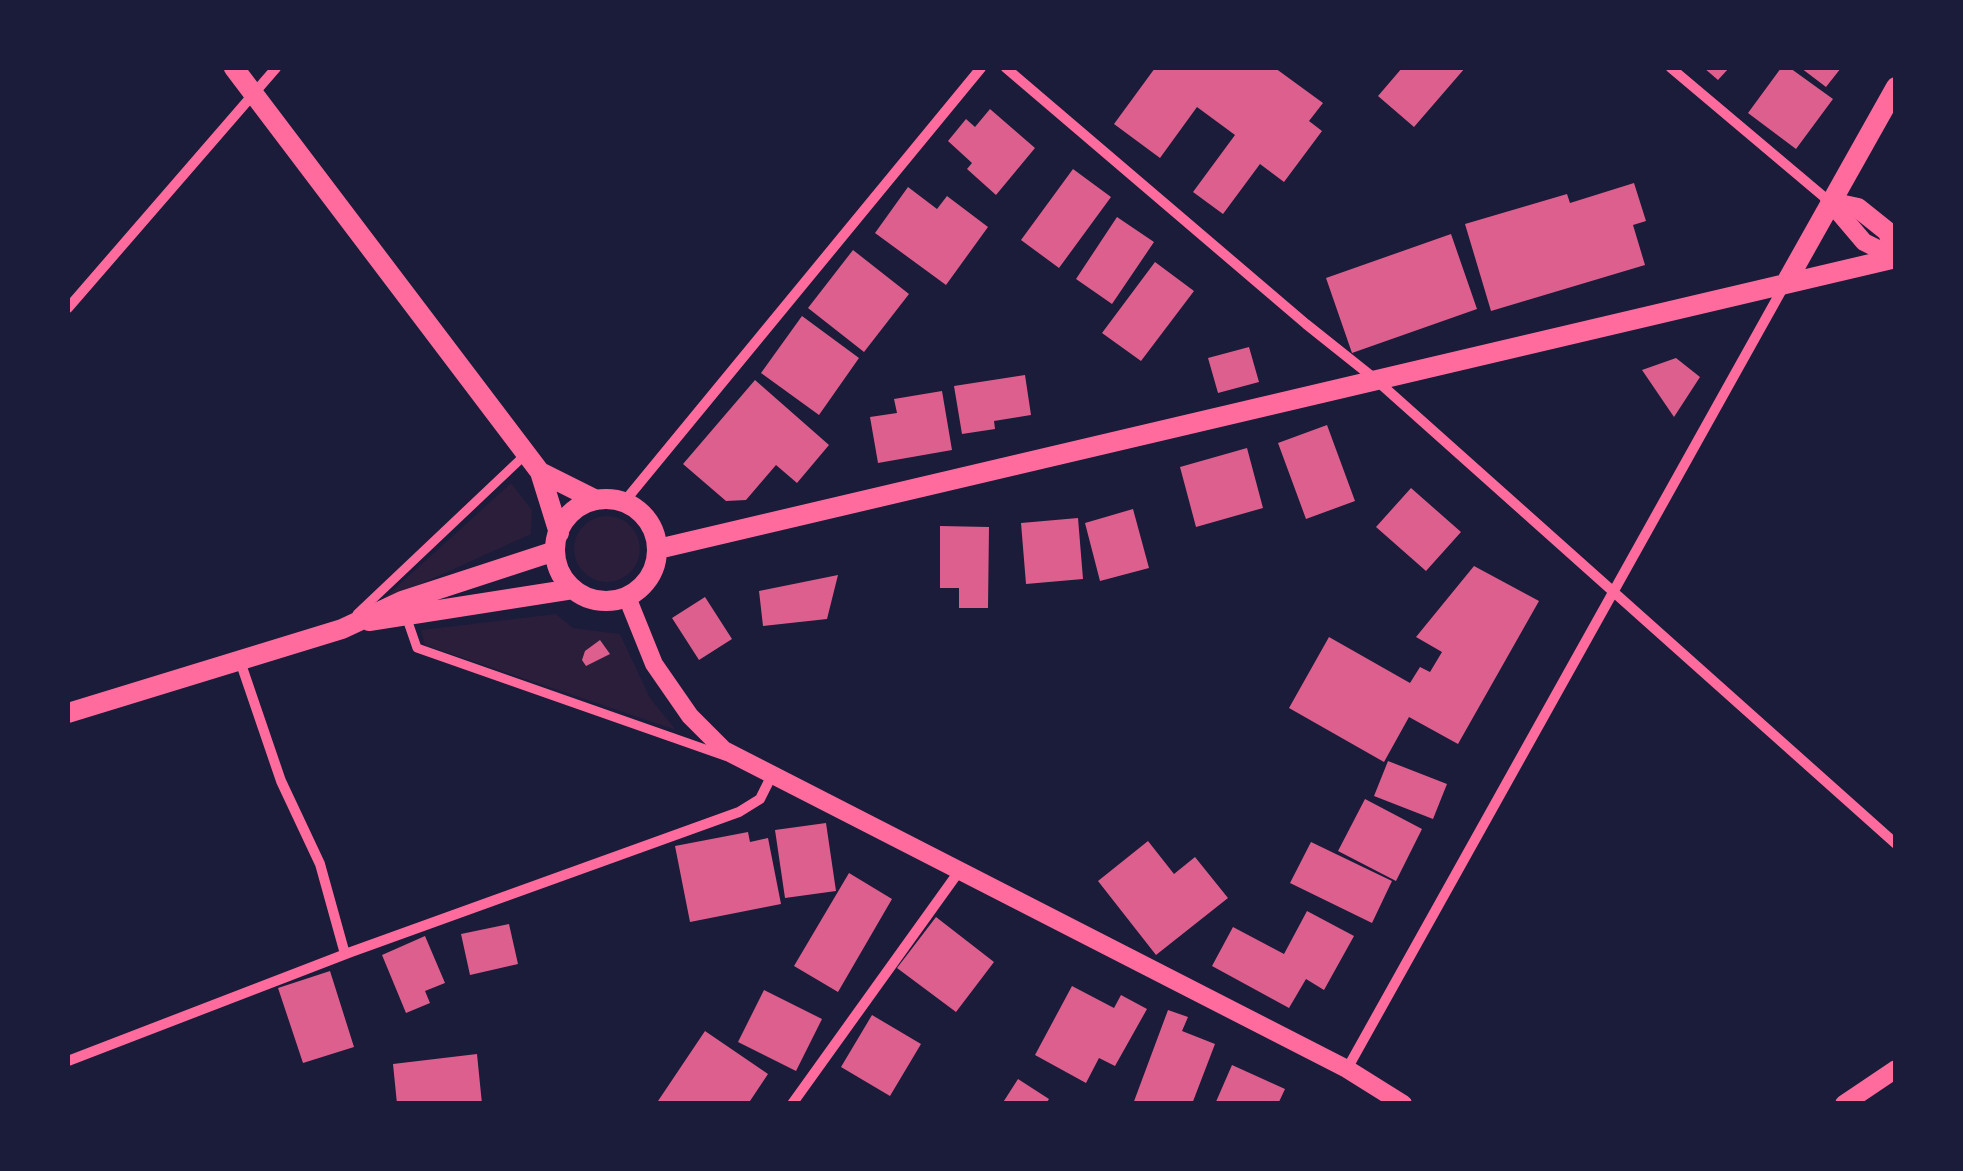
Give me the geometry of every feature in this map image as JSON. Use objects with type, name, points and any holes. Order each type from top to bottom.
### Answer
[{"type":"main road","points":[[234,68],[540,472],[557,542],[558,566],[573,589],[599,601],[627,597],[650,578],[658,549],[648,520],[624,502],[596,500],[540,472]]},
{"type":"main road","points":[[1787,281],[1896,87]]},
{"type":"main road","points":[[658,549],[1896,258],[1888,232],[1858,208],[1830,202]]},
{"type":"main road","points":[[68,713],[352,625],[402,601],[557,542],[571,513],[596,500]]},
{"type":"main road","points":[[352,625],[573,589]]},
{"type":"street","points":[[68,308],[276,68]]},
{"type":"street","points":[[624,502],[982,68]]},
{"type":"street","points":[[1006,68],[1376,379],[1896,844]]},
{"type":"street","points":[[1671,68],[1830,202]]},
{"type":"street","points":[[1347,1069],[1787,281]]},
{"type":"street","points":[[352,625],[526,454]]},
{"type":"street","points":[[627,597],[654,664],[690,716],[724,750],[1347,1069],[1403,1104]]},
{"type":"street","points":[[407,619],[417,648],[750,765]]},
{"type":"street","points":[[240,661],[280,781],[320,864],[345,954]]},
{"type":"street","points":[[68,1062],[345,954],[738,812],[760,799],[771,777]]},
{"type":"street","points":[[792,1104],[961,869]]},
{"type":"street","points":[[1844,1104],[1896,1069]]},
{"type":"shaded area","points":[[511,483],[532,510],[531,534],[379,603]]},
{"type":"shaded area","points":[[607,516],[630,526],[640,549],[630,572],[607,582],[584,572],[574,549],[584,526]]},
{"type":"shaded area","points":[[556,614],[573,628],[620,634],[650,698],[676,730],[425,645],[421,630]]},
{"type":"building","points":[[1155,68],[1275,68],[1323,103],[1309,121],[1322,131],[1284,182],[1260,164],[1223,214],[1193,192],[1235,135],[1197,107],[1160,158],[1114,124]]},
{"type":"building","points":[[1402,68],[1465,68],[1414,127],[1378,96]]},
{"type":"building","points":[[1704,68],[1729,68],[1718,80]]},
{"type":"building","points":[[1781,68],[1790,68],[1833,99],[1796,149],[1748,113]]},
{"type":"building","points":[[1801,68],[1841,68],[1826,87]]},
{"type":"building","points":[[990,109],[1035,148],[996,195],[967,169],[972,163],[948,141],[966,119],[975,127]]},
{"type":"building","points":[[1073,169],[1111,197],[1059,268],[1021,240]]},
{"type":"building","points":[[1634,183],[1646,221],[1633,225],[1645,265],[1491,311],[1465,224],[1567,194],[1570,203]]},
{"type":"building","points":[[908,187],[937,209],[947,196],[988,227],[946,285],[875,233]]},
{"type":"building","points":[[1117,217],[1154,242],[1112,304],[1076,279]]},
{"type":"building","points":[[1451,234],[1477,309],[1352,353],[1326,278]]},
{"type":"building","points":[[853,250],[909,294],[864,352],[808,308]]},
{"type":"building","points":[[1155,262],[1194,291],[1141,361],[1102,333]]},
{"type":"building","points":[[802,316],[859,358],[819,415],[761,373]]},
{"type":"building","points":[[1249,347],[1259,382],[1218,393],[1208,358]]},
{"type":"building","points":[[1676,358],[1700,377],[1674,417],[1642,370]]},
{"type":"building","points":[[1025,375],[1031,415],[994,421],[995,429],[962,434],[954,386]]},
{"type":"building","points":[[755,380],[829,445],[797,483],[776,465],[746,500],[726,501],[683,464]]},
{"type":"building","points":[[942,391],[952,450],[878,463],[870,417],[897,413],[894,399]]},
{"type":"building","points":[[1327,425],[1355,501],[1306,519],[1278,443]]},
{"type":"building","points":[[1247,448],[1263,508],[1196,527],[1180,467]]},
{"type":"building","points":[[1411,488],[1461,532],[1426,571],[1376,527]]},
{"type":"building","points":[[1133,509],[1149,568],[1100,581],[1085,523]]},
{"type":"building","points":[[1078,518],[1083,579],[1026,584],[1021,523]]},
{"type":"building","points":[[940,526],[989,527],[988,608],[959,608],[959,588],[940,588]]},
{"type":"building","points":[[1474,566],[1539,601],[1458,744],[1409,717],[1384,762],[1289,708],[1329,637],[1410,683],[1420,667],[1430,672],[1442,652],[1416,637]]},
{"type":"building","points":[[838,575],[827,619],[763,626],[759,591]]},
{"type":"building","points":[[705,597],[732,639],[699,660],[672,618]]},
{"type":"building","points":[[600,640],[610,654],[586,666],[582,660],[585,651]]},
{"type":"building","points":[[1388,761],[1447,784],[1433,819],[1374,796]]},
{"type":"building","points":[[1365,799],[1422,829],[1396,881],[1338,851]]},
{"type":"building","points":[[826,823],[836,891],[785,898],[775,830]]},
{"type":"building","points":[[748,832],[750,842],[768,838],[781,904],[690,922],[675,846]]},
{"type":"building","points":[[1148,841],[1174,874],[1195,857],[1228,898],[1156,955],[1098,881]]},
{"type":"building","points":[[1311,842],[1392,881],[1372,923],[1290,883]]},
{"type":"building","points":[[849,873],[892,899],[838,992],[794,966]]},
{"type":"building","points":[[1307,911],[1354,936],[1324,990],[1306,979],[1289,1008],[1212,966],[1233,927],[1284,954]]},
{"type":"building","points":[[936,917],[994,962],[956,1012],[897,968]]},
{"type":"building","points":[[509,924],[518,964],[470,975],[461,934]]},
{"type":"building","points":[[425,936],[445,983],[425,991],[430,1003],[406,1013],[382,955]]},
{"type":"building","points":[[330,971],[354,1047],[303,1063],[278,988]]},
{"type":"building","points":[[1072,986],[1114,1008],[1121,995],[1147,1009],[1115,1066],[1099,1058],[1086,1083],[1035,1055]]},
{"type":"building","points":[[764,990],[822,1019],[796,1071],[738,1042]]},
{"type":"building","points":[[1168,1010],[1188,1017],[1182,1031],[1215,1044],[1192,1104],[1133,1104]]},
{"type":"building","points":[[872,1015],[921,1044],[890,1096],[841,1067]]},
{"type":"building","points":[[705,1031],[768,1074],[748,1104],[656,1104]]},
{"type":"building","points":[[477,1054],[482,1104],[397,1104],[393,1064]]},
{"type":"building","points":[[1232,1065],[1285,1089],[1278,1104],[1215,1104]]},
{"type":"building","points":[[1018,1079],[1049,1099],[1046,1104],[1002,1104]]}]
